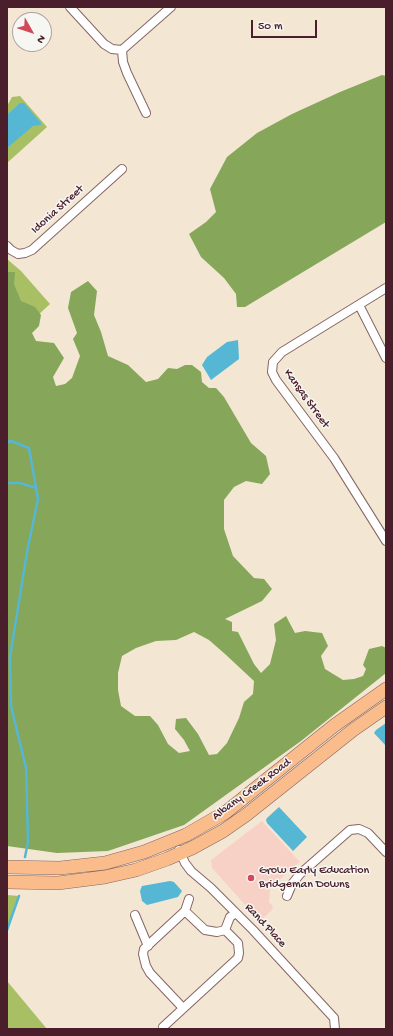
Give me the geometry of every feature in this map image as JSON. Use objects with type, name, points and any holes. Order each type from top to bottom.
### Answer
[{"type":"main road","name":"Albany Creek Road","points":[[7,867],[46,868],[93,865],[129,856],[175,840],[226,812],[335,725],[386,689]]},
{"type":"main road","name":"Albany Creek Road","points":[[7,882],[42,884],[94,879],[136,870],[181,854],[205,842],[234,824],[353,730],[386,708]]},
{"type":"street","points":[[70,7],[104,44],[112,49],[122,50],[171,7]]},
{"type":"street","points":[[122,50],[123,62],[127,73],[146,113]]},
{"type":"street","name":"Idonia Street","points":[[7,246],[18,254],[26,253],[32,250],[122,169]]},
{"type":"street","name":"Kansas Street","points":[[386,288],[282,352],[273,362],[272,372],[276,380],[334,458],[386,542]]},
{"type":"street","points":[[359,305],[386,358]]},
{"type":"street","points":[[287,896],[292,884],[300,874],[350,830],[359,829],[368,832],[386,852]]},
{"type":"street","name":"Rand Place","points":[[175,840],[191,871],[211,888],[236,913],[334,1018],[335,1029]]},
{"type":"street","points":[[182,1008],[150,973],[146,966],[143,954],[144,949],[185,911],[189,899]]},
{"type":"street","points":[[185,911],[205,930],[216,932],[225,930]]},
{"type":"street","points":[[225,930],[230,917],[236,913]]},
{"type":"street","points":[[135,915],[148,946]]},
{"type":"street","points":[[163,1027],[238,958],[238,943],[225,930]]},
{"type":"shaded area","name":"Grow Early Education Bridgeman Downs","points":[[262,821],[300,862],[270,888],[269,902],[273,906],[272,910],[262,919],[258,919],[212,868],[211,860]]},
{"type":"green space","points":[[382,75],[386,76],[386,222],[245,307],[237,307],[236,294],[224,278],[201,257],[189,234],[206,222],[216,212],[210,189],[227,157],[257,133],[292,114]]},
{"type":"green space","points":[[20,96],[47,127],[7,163],[7,106],[12,97]]},
{"type":"green space","points":[[7,259],[21,271],[50,304],[7,344]]},
{"type":"green space","points":[[7,272],[15,272],[14,284],[21,301],[35,307],[41,315],[39,326],[32,333],[36,341],[54,343],[64,358],[53,377],[56,386],[65,384],[72,378],[80,356],[73,339],[77,333],[68,308],[71,292],[88,281],[97,291],[94,315],[108,356],[128,365],[146,382],[158,379],[168,368],[177,369],[185,365],[192,365],[201,372],[202,382],[209,388],[216,388],[224,397],[251,443],[266,456],[270,474],[262,484],[246,481],[234,487],[224,500],[224,529],[233,556],[254,578],[264,579],[272,589],[262,601],[225,619],[232,622],[232,631],[238,632],[254,664],[261,673],[270,664],[276,640],[274,624],[286,616],[295,633],[305,631],[322,633],[328,646],[321,656],[325,669],[343,680],[363,676],[366,669],[363,665],[369,649],[382,646],[386,648],[386,673],[301,741],[184,825],[108,851],[57,853],[7,846]],"holes":[[[194,632],[209,640],[254,681],[253,694],[244,702],[239,718],[227,743],[217,754],[209,755],[198,734],[186,718],[176,719],[175,729],[184,740],[190,751],[179,753],[168,744],[158,725],[150,716],[135,716],[121,706],[118,690],[118,673],[122,656],[136,648],[156,641],[176,640]]]},
{"type":"green space","points":[[7,895],[19,896],[7,930]]},
{"type":"green space","points":[[7,981],[47,1029],[7,1029]]},
{"type":"water","points":[[20,103],[24,103],[41,123],[41,125],[33,126],[7,148],[7,115]]},
{"type":"water","points":[[238,340],[239,359],[211,380],[202,365],[207,357],[227,342]]},
{"type":"water","points":[[386,723],[386,746],[374,733]]},
{"type":"water","points":[[279,807],[307,837],[293,851],[267,823],[266,820]]},
{"type":"water","points":[[170,881],[174,882],[182,891],[178,897],[147,905],[142,901],[140,891],[142,886]]},
{"type":"waterway","points":[[7,442],[11,441],[29,448],[38,499],[27,552],[10,657],[11,706],[26,768],[28,842],[25,857]]},
{"type":"waterway","points":[[7,483],[20,483],[36,488]]},
{"type":"waterway","points":[[7,930],[19,896]]},
{"type":"place","name":"Grow Early Education Bridgeman Downs","points":[[251,878]]}]
